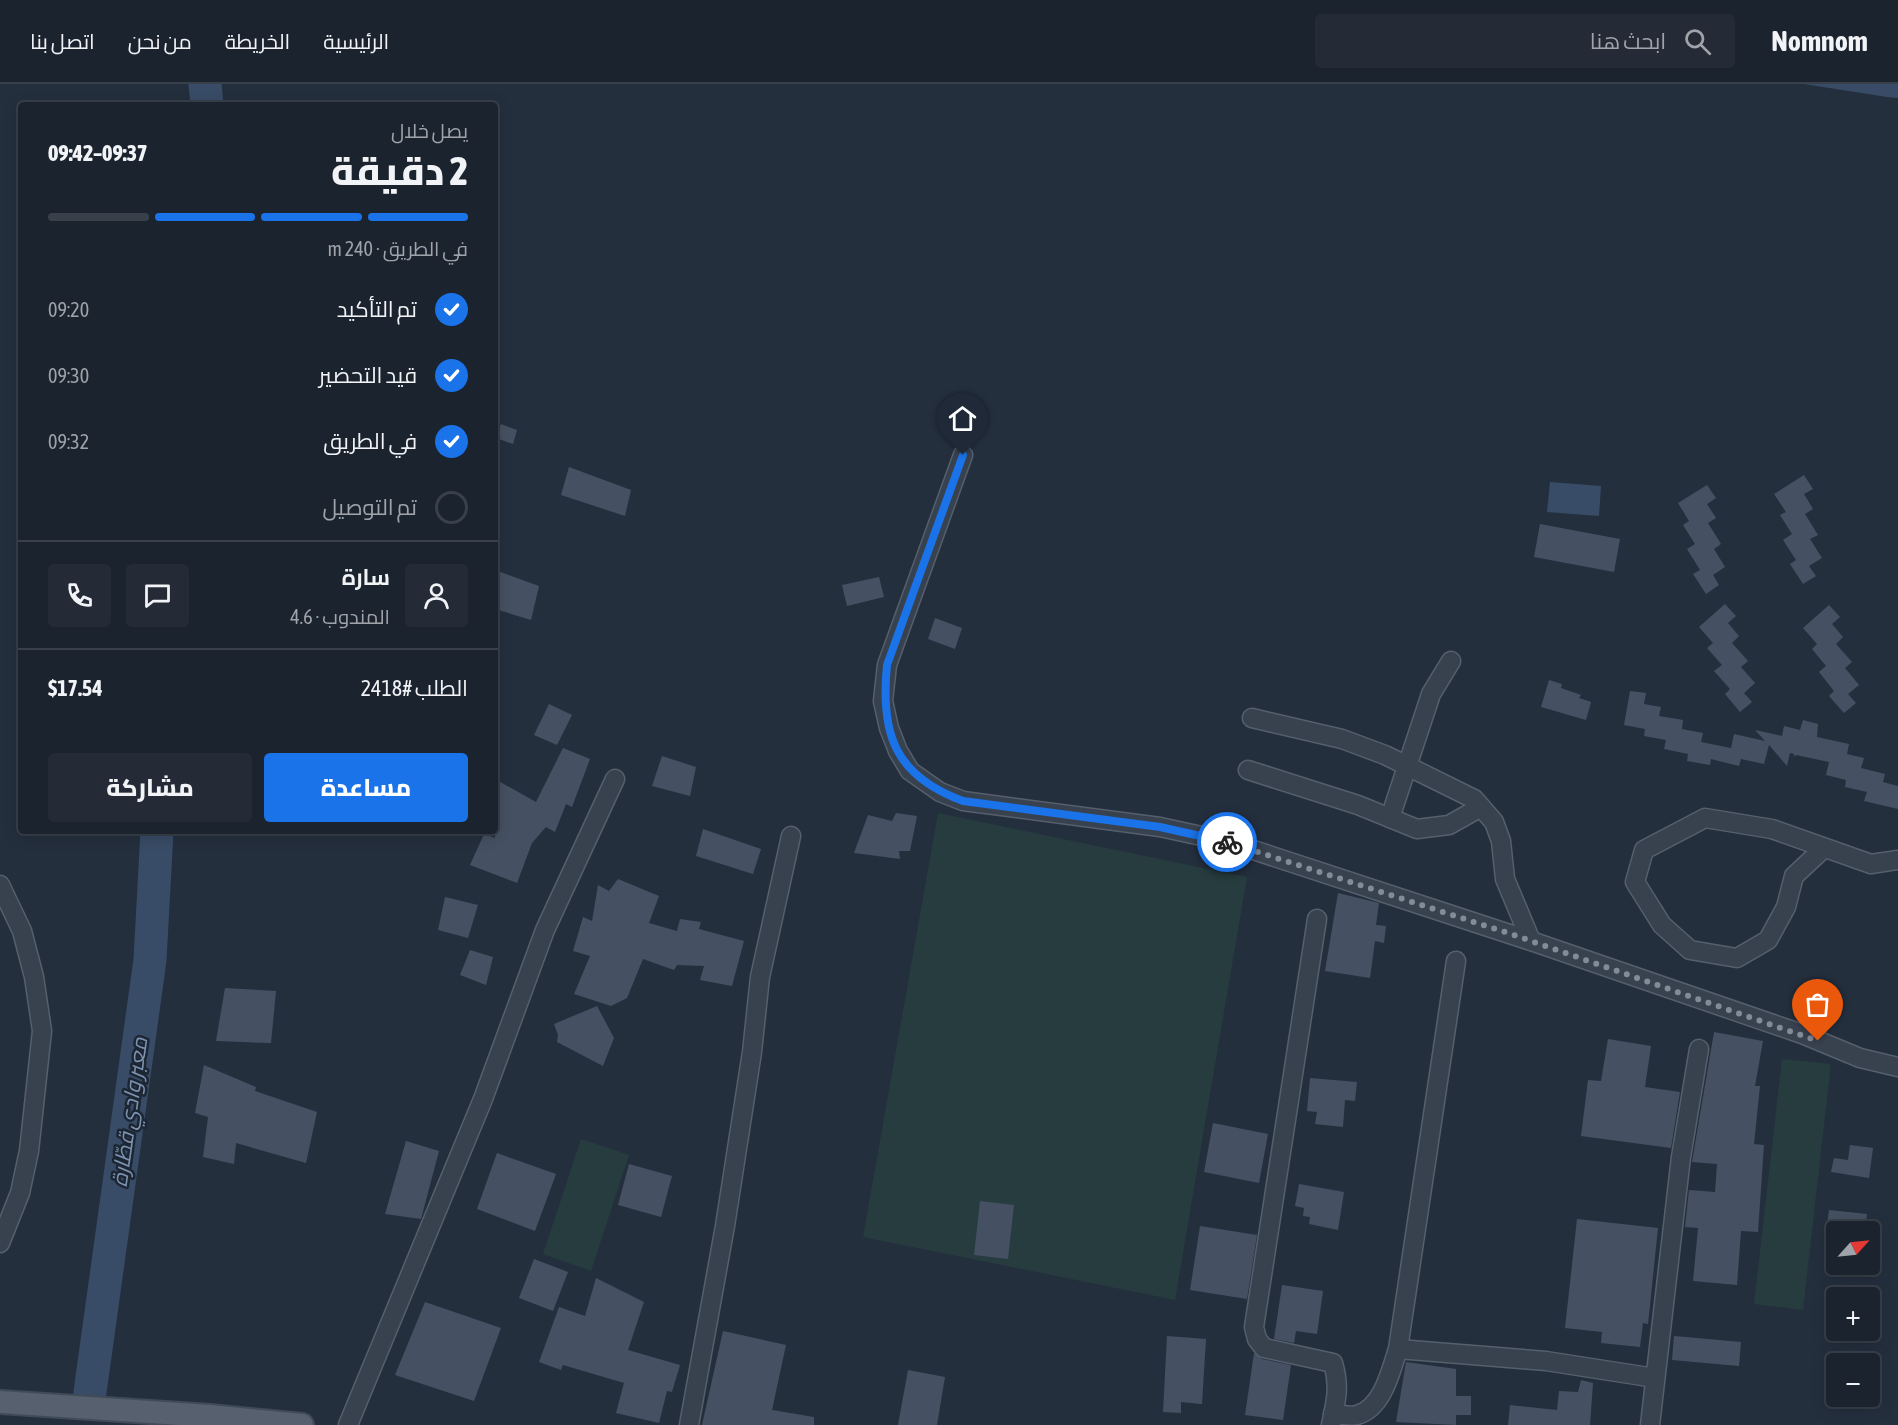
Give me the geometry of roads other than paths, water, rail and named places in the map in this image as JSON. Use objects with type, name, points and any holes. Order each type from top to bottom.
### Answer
[{"type":"main road","points":[[0,1402],[208,1420],[302,1425]]},
{"type":"street","points":[[963,455],[887,665],[884,700],[889,728],[910,771],[933,788],[963,801],[1160,827],[1229,842],[1531,941],[1802,1034],[1860,1058],[1898,1067]]},
{"type":"street","points":[[1390,818],[1405,764],[1431,694],[1451,661]]},
{"type":"street","points":[[1252,718],[1342,739],[1405,764],[1474,799],[1494,822],[1501,841],[1505,879],[1531,941]]},
{"type":"street","points":[[1248,770],[1358,805],[1417,829],[1449,825],[1481,807]]},
{"type":"street","points":[[348,1425],[483,1099],[545,930],[615,778]]},
{"type":"street","points":[[1824,848],[1794,876],[1786,907],[1768,940],[1737,958],[1690,950],[1662,925],[1644,900],[1635,882],[1644,850],[1705,818],[1772,829],[1871,864],[1898,860]]},
{"type":"street","points":[[689,1425],[725,1226],[752,1052],[760,977],[791,836]]},
{"type":"street","points":[[0,885],[22,931],[34,976],[42,1031],[29,1151],[20,1193],[0,1243]]},
{"type":"street","points":[[1317,919],[1254,1327],[1257,1339],[1264,1348],[1333,1363],[1338,1379],[1338,1399],[1332,1419],[1357,1416],[1374,1404],[1386,1383],[1398,1349],[1456,961]]},
{"type":"street","points":[[1650,1425],[1681,1157],[1699,1049]]},
{"type":"street","points":[[1398,1349],[1546,1362],[1655,1378]]},
{"type":"water","points":[[1804,84],[1898,84],[1898,98],[1887,97]]},
{"type":"water","points":[[1550,482],[1601,486],[1599,516],[1547,512]]},
{"type":"waterway","name":"معبر وادي قطّارة","points":[[205,84],[207,102]]},
{"type":"waterway","name":"معبر وادي قطّارة","points":[[90,1392],[150,960],[157,834]]}]
